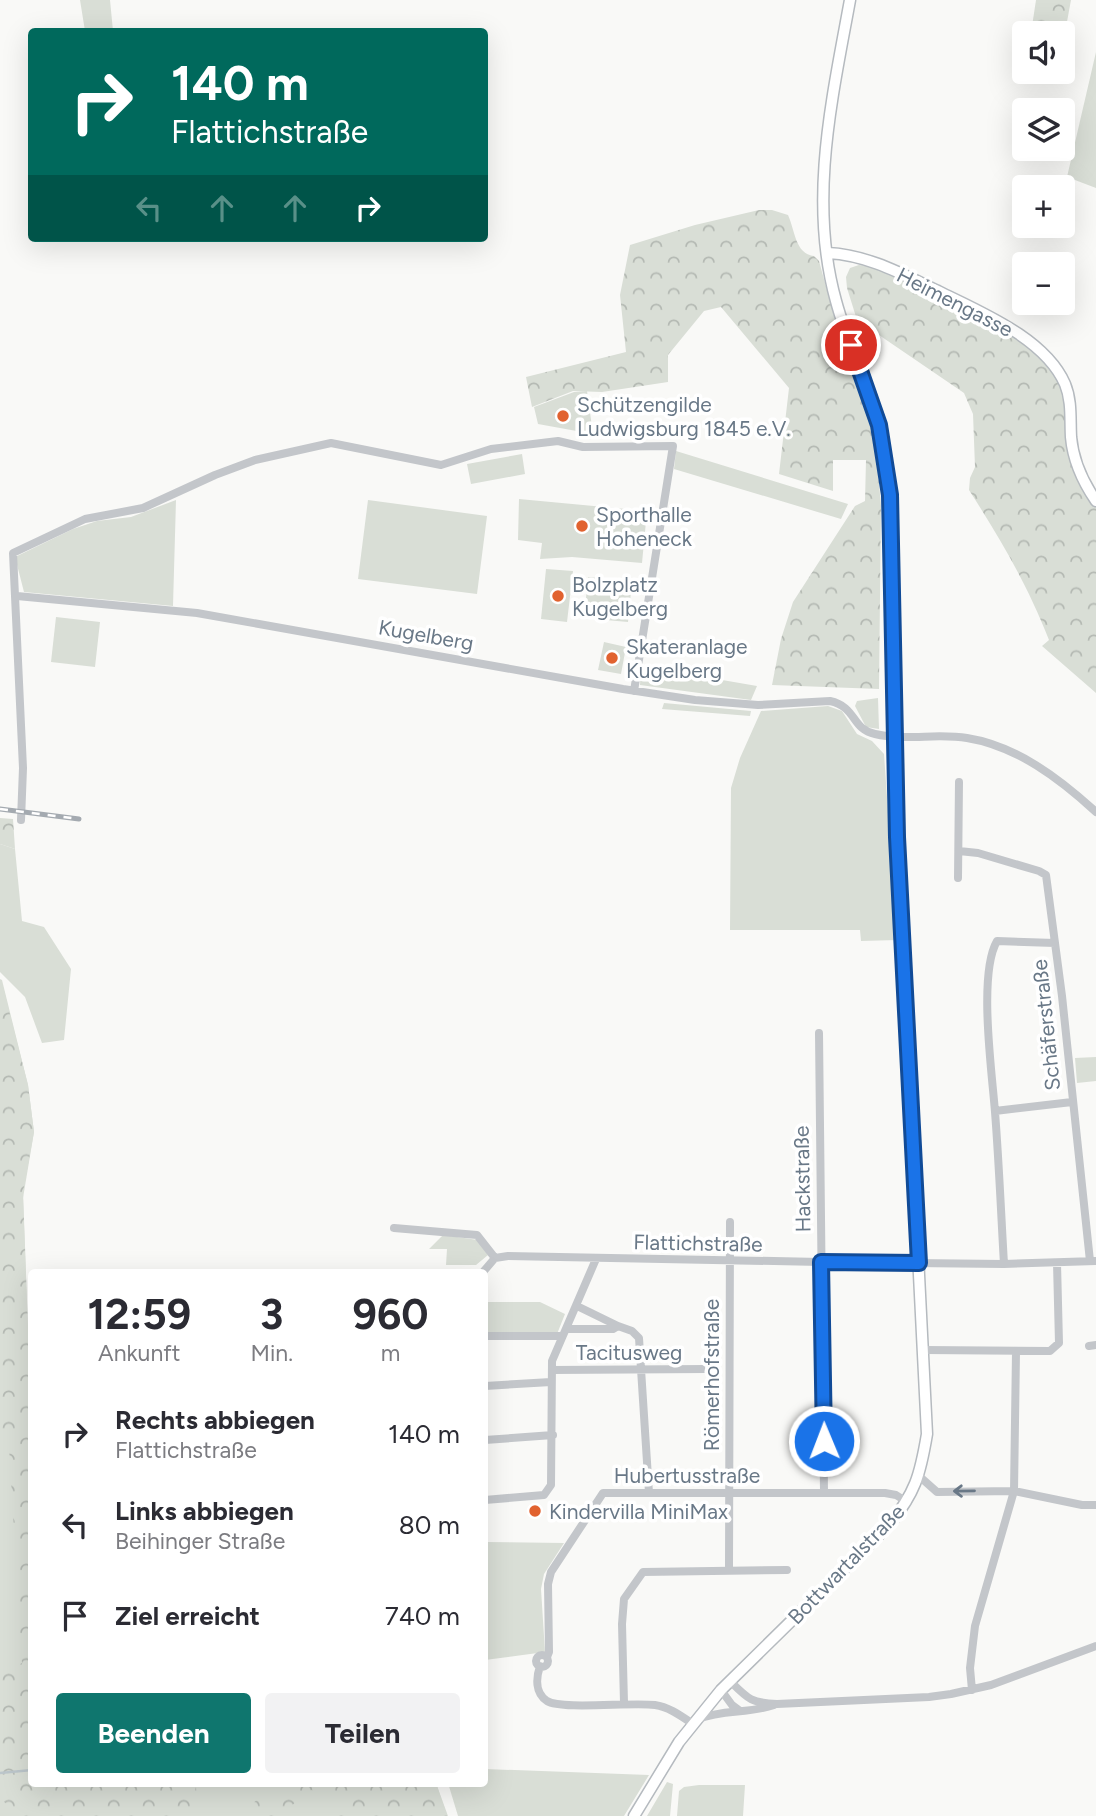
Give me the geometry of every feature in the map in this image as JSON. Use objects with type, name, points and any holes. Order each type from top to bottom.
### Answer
[{"type":"main road","name":"Bottwartalstraße","points":[[634,1816],[674,1750],[721,1690],[888,1525],[907,1502],[919,1476],[927,1434],[894,736],[890,495],[885,452],[873,402],[835,299],[823,210],[824,160],[850,0]]},
{"type":"main road","name":"Heimengasse","points":[[828,253],[846,254],[877,262],[1012,330],[1049,360],[1068,392],[1074,453],[1080,472],[1096,501]]},
{"type":"street","points":[[20,820],[23,768],[13,553],[85,519],[143,509],[215,475],[255,460],[331,443],[441,465],[491,449],[558,441],[583,447],[673,446],[634,691]]},
{"type":"street","name":"Kugelberg","points":[[16,596],[197,613],[634,691],[758,705],[830,701],[849,709],[854,720],[867,732],[894,736]]},
{"type":"street","points":[[894,736],[967,738],[994,746],[1044,770],[1071,789],[1096,813]]},
{"type":"street","points":[[958,878],[959,782]]},
{"type":"street","name":"Schäferstraße","points":[[959,851],[978,853],[1046,875],[1093,1261]]},
{"type":"street","points":[[1004,1264],[988,1021],[991,952],[997,941],[1055,943]]},
{"type":"street","name":"Hackstraße","points":[[818,1033],[824,1492]]},
{"type":"street","points":[[995,1111],[1072,1102]]},
{"type":"street","name":"Römerhofstraße","points":[[729,1569],[730,1222]]},
{"type":"street","points":[[394,1228],[477,1236],[495,1258],[486,1269]]},
{"type":"street","name":"Flattichstraße","points":[[495,1258],[508,1256],[1004,1264],[1093,1261]]},
{"type":"street","points":[[488,1500],[544,1495],[551,1485],[552,1361],[596,1259]]},
{"type":"street","points":[[925,1350],[1050,1351],[1059,1343],[1056,1263]]},
{"type":"street","points":[[577,1306],[632,1331],[639,1338],[649,1493]]},
{"type":"street","points":[[488,1336],[564,1333],[613,1329],[618,1326]]},
{"type":"street","points":[[972,1690],[970,1668],[975,1626],[1014,1491],[1016,1352]]},
{"type":"street","name":"Tacitusweg","points":[[552,1370],[706,1369]]},
{"type":"street","name":"Tacitusweg","points":[[488,1387],[551,1382]]},
{"type":"street","points":[[488,1440],[553,1435]]},
{"type":"street","points":[[919,1476],[937,1492],[1014,1491],[1082,1505],[1096,1505]]},
{"type":"street","name":"Hubertusstraße","points":[[624,1703],[548,1702],[538,1689],[537,1680],[540,1666],[538,1657],[547,1657],[549,1653],[548,1584],[551,1572],[603,1493],[885,1493],[896,1495],[907,1502]]},
{"type":"street","points":[[777,1704],[762,1710],[715,1713],[695,1722],[657,1705],[624,1703],[622,1624],[624,1599],[643,1573],[729,1569],[787,1570]]},
{"type":"street","points":[[730,1681],[752,1701],[777,1704],[929,1697],[972,1690],[1096,1646]]},
{"type":"street","points":[[721,1690],[741,1712]]},
{"type":"green space","points":[[80,0],[110,0],[113,28],[85,28]]},
{"type":"green space","points":[[1036,0],[1071,0],[1067,21],[1033,21]]},
{"type":"green space","points":[[1096,52],[1096,188],[1075,180],[1075,175],[1067,175],[1071,161],[1075,161],[1075,143]]},
{"type":"green space","points":[[759,210],[772,210],[788,215],[799,246],[819,261],[839,334],[870,422],[881,506],[879,689],[772,685],[781,639],[793,602],[855,506],[865,501],[866,460],[833,460],[833,491],[779,474],[789,388],[721,307],[704,311],[668,355],[668,382],[602,392],[573,391],[532,407],[526,377],[626,352],[620,295],[630,245],[695,225]]},
{"type":"green space","points":[[859,265],[876,267],[1016,338],[1051,366],[1066,397],[1066,443],[1096,504],[1096,693],[1042,646],[1049,640],[1032,600],[1003,545],[969,490],[975,467],[973,414],[964,393],[857,320],[846,277],[850,268]]},
{"type":"green space","name":"Schützengilde Ludwigsburg 1845 e.V.","points":[[587,391],[593,434],[538,424],[534,407],[574,392]]},
{"type":"green space","points":[[676,451],[848,504],[841,519],[674,469]]},
{"type":"green space","points":[[522,454],[525,474],[471,484],[467,464]]},
{"type":"green space","name":"Sporthalle Hoheneck","points":[[519,499],[647,511],[642,563],[572,557],[540,559],[542,543],[518,540]]},
{"type":"green space","points":[[176,500],[173,606],[24,592],[15,557],[73,529],[97,521],[131,517]]},
{"type":"green space","points":[[368,500],[487,516],[477,594],[358,579]]},
{"type":"green space","points":[[546,569],[573,571],[567,622],[541,619]]},
{"type":"green space","points":[[588,577],[632,581],[628,622],[584,618]]},
{"type":"green space","points":[[56,617],[100,622],[95,667],[51,662]]},
{"type":"green space","name":"Skateranlage Kugelberg","points":[[604,642],[626,647],[621,674],[598,670]]},
{"type":"green space","points":[[641,666],[757,686],[751,700],[640,685]]},
{"type":"green space","points":[[878,698],[879,729],[866,727],[855,706],[857,701]]},
{"type":"green space","points":[[664,703],[751,711],[750,716],[662,709]]},
{"type":"green space","points":[[828,706],[842,711],[857,734],[872,741],[884,754],[897,940],[861,941],[860,930],[730,930],[731,788],[740,758],[761,711]]},
{"type":"green space","points":[[0,818],[13,819],[15,849],[0,844]]},
{"type":"green space","points":[[0,844],[15,849],[22,921],[44,927],[71,969],[64,1040],[42,1043],[25,997],[0,972]]},
{"type":"green space","points":[[0,979],[28,1085],[34,1132],[23,1198],[28,1330],[28,1787],[437,1787],[448,1816],[0,1816]]},
{"type":"green space","points":[[0,986],[4,991],[28,1085],[34,1132],[23,1192],[28,1327],[28,1787],[196,1787],[198,1816],[19,1816],[0,1798],[0,1674],[22,1663],[9,1447],[0,1438]]},
{"type":"green space","points":[[1096,1057],[1096,1081],[1077,1083],[1075,1058]]},
{"type":"green space","points":[[443,1235],[478,1240],[488,1255],[476,1265],[446,1265],[447,1249],[429,1249]]},
{"type":"green space","points":[[488,1302],[540,1302],[565,1314],[557,1334],[488,1334]]},
{"type":"green space","points":[[488,1542],[564,1543],[544,1574],[541,1589],[545,1652],[488,1660]]},
{"type":"green space","points":[[488,1769],[649,1775],[624,1816],[458,1816],[449,1787],[488,1787]]},
{"type":"green space","points":[[667,1782],[673,1784],[670,1816],[647,1816]]},
{"type":"green space","points":[[745,1785],[743,1816],[677,1816],[679,1791],[684,1787]]},
{"type":"green space","points":[[282,1787],[437,1787],[447,1816],[319,1816],[334,1804],[311,1790],[286,1810],[283,1816],[248,1816],[255,1801],[272,1798]]},
{"type":"waterway","points":[[0,1773],[28,1770]]},
{"type":"railway","points":[[0,809],[79,819]]},
{"type":"place","name":"Schützengilde Ludwigsburg 1845 e.V.","points":[[563,416]]},
{"type":"place","name":"Sporthalle Hoheneck","points":[[582,526]]},
{"type":"place","name":"Bolzplatz Kugelberg","points":[[558,596]]},
{"type":"place","name":"Skateranlage Kugelberg","points":[[612,658]]},
{"type":"place","name":"Kindervilla MiniMax","points":[[535,1511]]},
{"type":"route","points":[[824,1441],[821,1262],[919,1263],[897,837],[890,495],[879,425],[851,345]]}]
